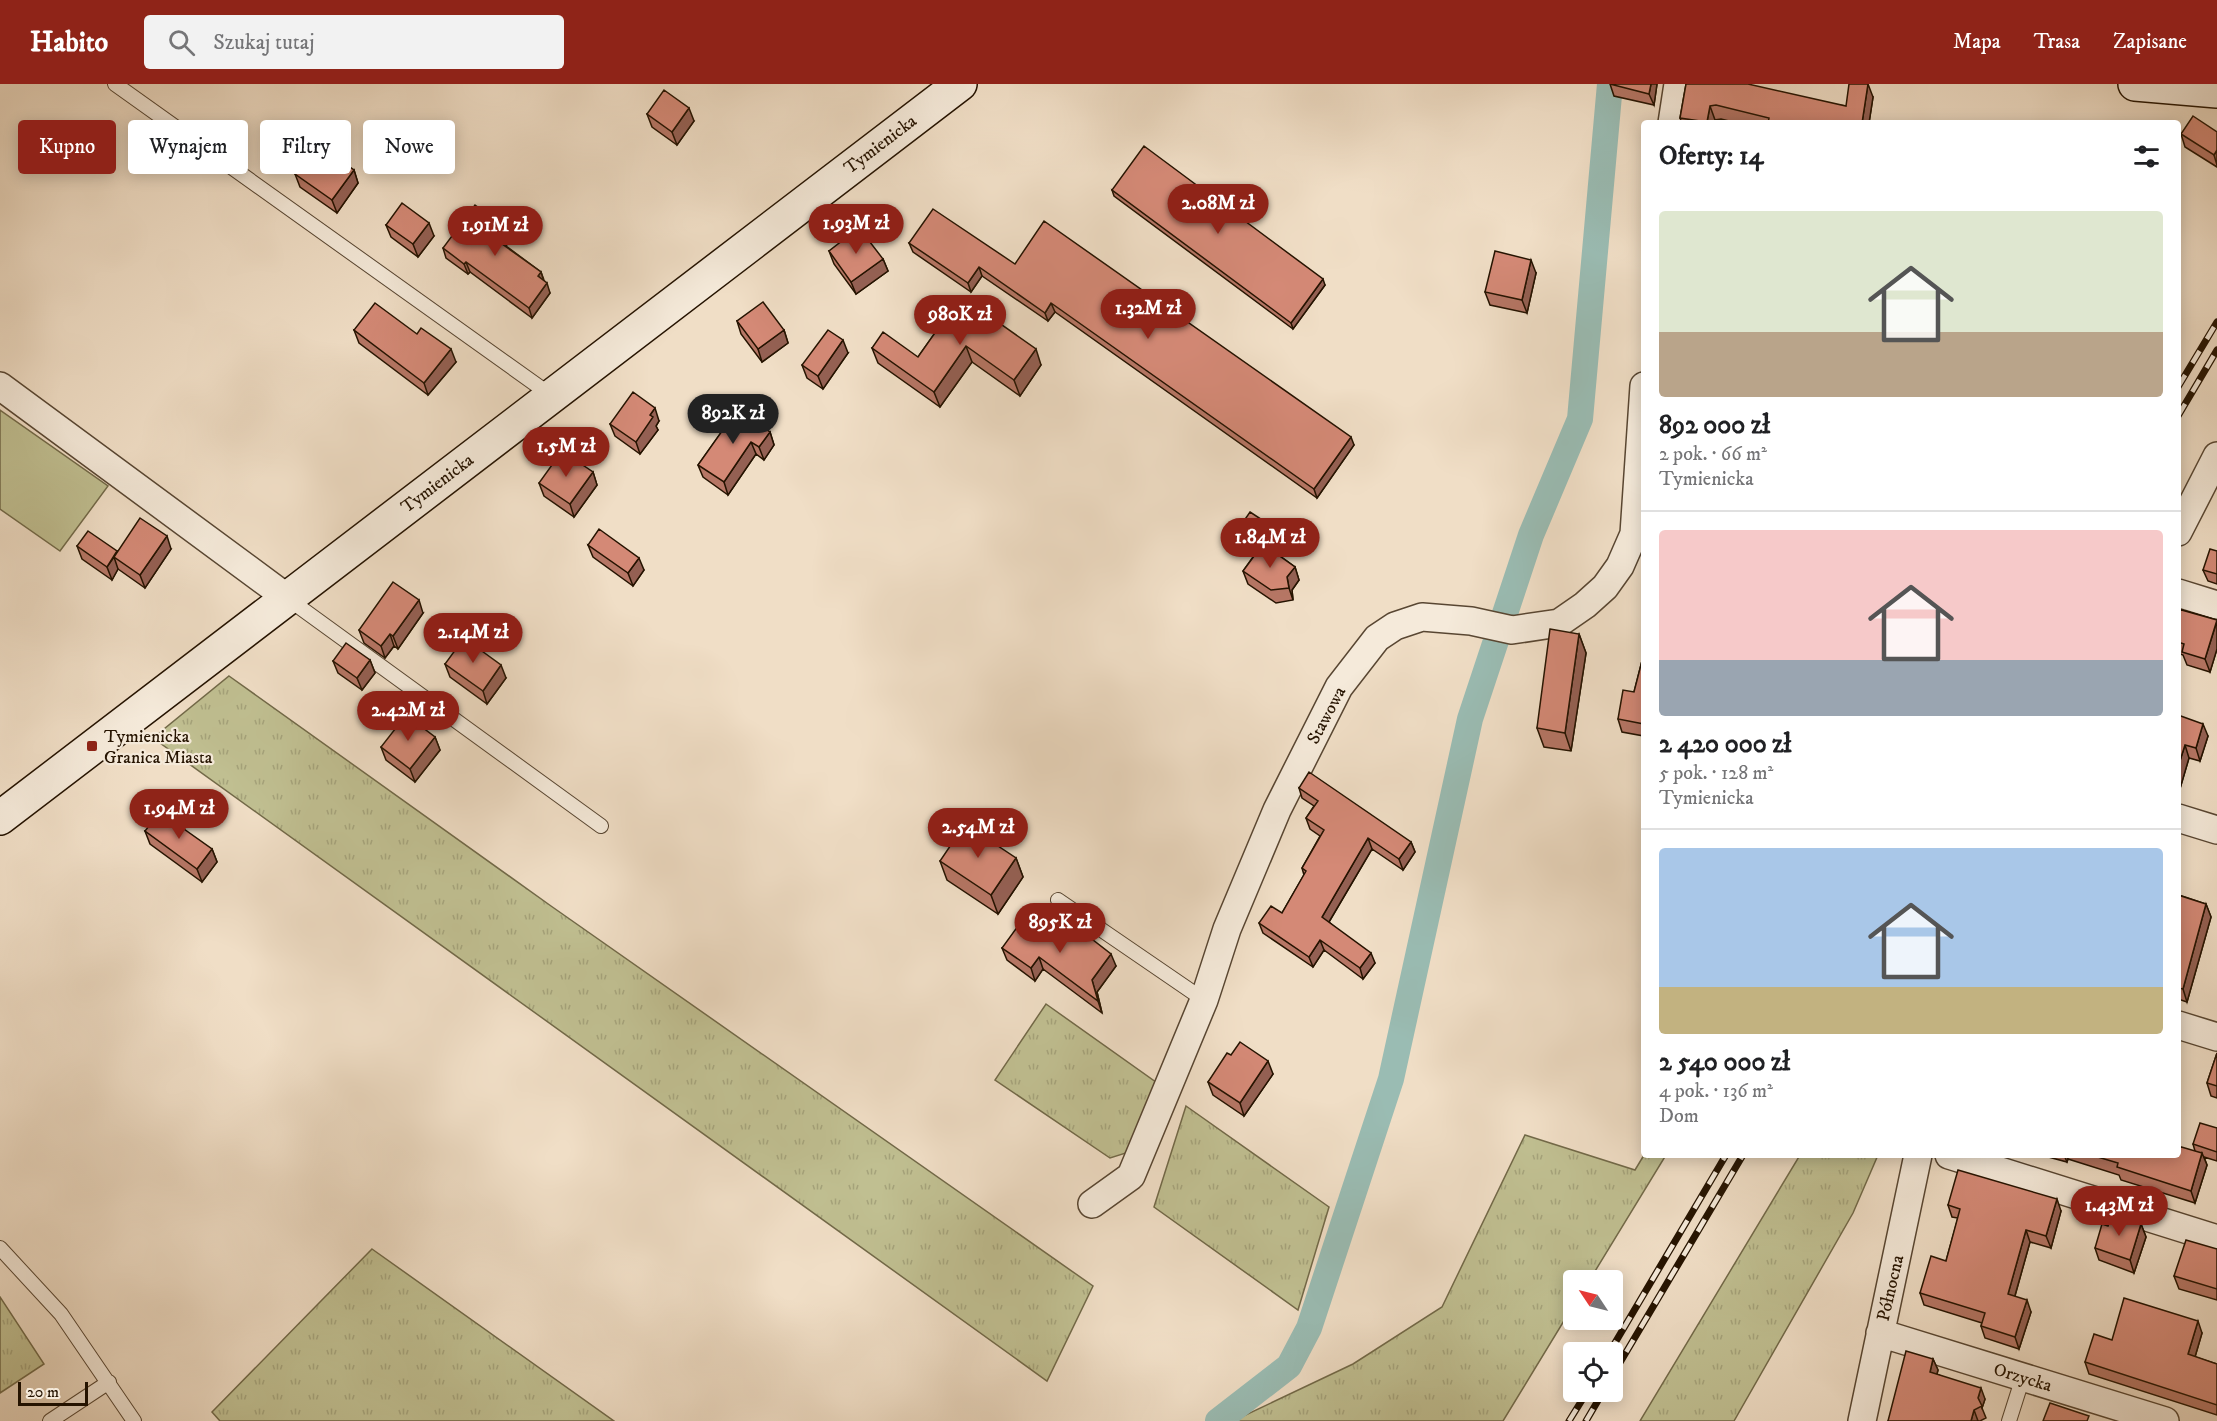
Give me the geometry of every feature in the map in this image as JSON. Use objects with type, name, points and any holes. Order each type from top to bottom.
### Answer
[{"type":"street","name":"Tymienicka","points":[[0,818],[286,597],[960,84]]},
{"type":"street","points":[[1672,120],[1678,84]]},
{"type":"street","points":[[2142,84],[2217,90]]},
{"type":"street","points":[[0,386],[286,597]]},
{"type":"street","name":"Stawowa","points":[[1092,1204],[1131,1176],[1204,1000],[1227,929],[1277,810],[1339,687],[1377,638],[1395,626],[1422,616],[1471,621],[1512,630],[1559,623],[1592,599],[1620,566],[1634,534],[1641,430]]},
{"type":"street","points":[[2181,526],[2217,456]]},
{"type":"street","points":[[2181,594],[2217,605]]},
{"type":"street","points":[[2181,819],[2217,830]]},
{"type":"street","points":[[2181,1026],[2217,1038]]},
{"type":"street","name":"Północna","points":[[1862,1421],[1917,1158]]},
{"type":"street","points":[[1959,1158],[2217,1239]]},
{"type":"street","name":"Orzycka","points":[[1880,1333],[2165,1421]]},
{"type":"lane","points":[[115,84],[552,396]]},
{"type":"lane","points":[[286,597],[601,826]]},
{"type":"lane","points":[[1058,900],[1204,1000]]},
{"type":"lane","points":[[0,1248],[61,1314],[134,1421]]},
{"type":"lane","points":[[2009,1421],[2023,1377]]},
{"type":"lane","points":[[50,1421],[109,1382]]},
{"type":"green space","points":[[0,410],[108,486],[60,551],[0,509]]},
{"type":"green space","points":[[229,676],[551,906],[1093,1286],[1047,1381],[153,738]]},
{"type":"green space","points":[[1046,1004],[1160,1085],[1126,1153],[1110,1158],[995,1080]]},
{"type":"green space","points":[[1186,1106],[1329,1207],[1298,1310],[1154,1207]]},
{"type":"green space","points":[[1525,1135],[1635,1170],[1642,1158],[1664,1158],[1596,1270],[1563,1270],[1563,1322],[1503,1421],[1233,1421],[1353,1364],[1442,1307]]},
{"type":"green space","points":[[1798,1158],[1877,1158],[1853,1213],[1734,1421],[1640,1421]]},
{"type":"green space","points":[[372,1249],[614,1421],[220,1421],[212,1412]]},
{"type":"green space","points":[[0,1297],[44,1364],[0,1393]]},
{"type":"building","points":[[1610,84],[1651,84],[1649,94]]},
{"type":"building","points":[[1686,84],[1748,84],[1846,106],[1849,84],[1868,84],[1862,120],[1769,120],[1769,118],[1716,105],[1710,106],[1707,120],[1680,118]]},
{"type":"building","points":[[664,90],[689,108],[672,132],[647,114]]},
{"type":"building","points":[[2193,116],[2217,132],[2217,150],[2214,155],[2181,134]]},
{"type":"building","points":[[1144,146],[1323,279],[1291,323],[1112,190]]},
{"type":"building","points":[[351,168],[354,170],[332,200],[295,174],[351,174]]},
{"type":"building","points":[[402,203],[429,223],[413,244],[386,225]]},
{"type":"building","points":[[475,205],[508,229],[498,241],[541,272],[538,276],[547,283],[529,308],[443,248]]},
{"type":"building","points":[[933,209],[1015,264],[1044,221],[1351,437],[1314,489],[1051,303],[1045,313],[979,267],[968,283],[909,243]]},
{"type":"building","points":[[856,230],[860,235],[863,233],[883,259],[851,282],[829,251]]},
{"type":"building","points":[[1495,251],[1531,260],[1522,300],[1485,292]]},
{"type":"building","points":[[961,296],[1036,349],[1014,380],[966,346],[934,392],[872,348],[883,332],[918,357]]},
{"type":"building","points":[[763,302],[784,330],[758,349],[737,321]]},
{"type":"building","points":[[375,303],[417,334],[421,328],[451,349],[424,383],[354,330]]},
{"type":"building","points":[[828,330],[843,340],[818,376],[802,365]]},
{"type":"building","points":[[633,392],[655,408],[650,415],[653,417],[636,442],[610,424]]},
{"type":"building","points":[[735,408],[770,432],[759,447],[751,442],[724,482],[698,465],[727,424],[725,422]]},
{"type":"building","points":[[562,451],[593,472],[570,504],[539,483]]},
{"type":"building","points":[[1250,512],[1273,527],[1262,543],[1239,528]]},
{"type":"building","points":[[140,518],[167,536],[140,575],[114,557]]},
{"type":"building","points":[[599,529],[639,558],[628,573],[588,545]]},
{"type":"building","points":[[88,531],[117,551],[107,567],[77,546]]},
{"type":"building","points":[[1263,544],[1295,567],[1287,577],[1289,588],[1271,590],[1243,571]]},
{"type":"building","points":[[2210,549],[2217,551],[2217,574],[2203,570]]},
{"type":"building","points":[[393,582],[419,600],[393,636],[390,634],[381,646],[359,630]]},
{"type":"building","points":[[2181,610],[2217,620],[2205,659],[2182,652],[2184,644],[2181,643]]},
{"type":"building","points":[[1550,629],[1579,634],[1565,733],[1537,728]]},
{"type":"building","points":[[464,638],[501,665],[483,691],[445,664]]},
{"type":"building","points":[[346,643],[370,660],[357,678],[333,661]]},
{"type":"building","points":[[1641,665],[1641,723],[1618,719],[1623,690],[1634,692]]},
{"type":"building","points":[[406,715],[435,737],[410,769],[381,747]]},
{"type":"building","points":[[2181,716],[2203,724],[2196,748],[2185,745],[2181,758]]},
{"type":"building","points":[[1309,772],[1411,842],[1399,859],[1368,838],[1322,917],[1371,953],[1360,968],[1320,940],[1309,957],[1259,923],[1271,906],[1282,913],[1306,871],[1302,868],[1324,830],[1306,818],[1318,801],[1299,788]]},
{"type":"building","points":[[160,812],[212,849],[197,869],[145,831]]},
{"type":"building","points":[[965,824],[1016,858],[991,895],[940,861]]},
{"type":"building","points":[[2181,896],[2206,904],[2183,989],[2181,989]]},
{"type":"building","points":[[1023,919],[1061,945],[1075,926],[1111,954],[1092,980],[1098,1001],[1039,957],[1031,968],[1002,948]]},
{"type":"building","points":[[1240,1042],[1268,1061],[1240,1103],[1208,1082],[1227,1053],[1231,1055]]},
{"type":"building","points":[[2217,1053],[2217,1086],[2207,1083]]},
{"type":"building","points":[[2200,1123],[2217,1128],[2217,1152],[2193,1144]]},
{"type":"building","points":[[2181,1147],[2202,1153],[2191,1191],[2117,1167],[2118,1163],[2101,1158],[2181,1158]]},
{"type":"building","points":[[1958,1170],[2057,1199],[2046,1236],[2026,1230],[2008,1294],[2027,1300],[2015,1337],[1981,1326],[1985,1313],[1920,1293],[1931,1256],[1946,1261],[1960,1209],[1948,1205]]},
{"type":"building","points":[[2111,1216],[2141,1224],[2130,1260],[2095,1248],[2102,1224],[2108,1226]]},
{"type":"building","points":[[2186,1240],[2217,1249],[2217,1289],[2174,1276]]},
{"type":"building","points":[[2124,1298],[2198,1321],[2188,1354],[2217,1364],[2217,1405],[2085,1362],[2094,1334],[2112,1340]]},
{"type":"building","points":[[1906,1351],[1933,1359],[1930,1372],[1981,1388],[1978,1398],[1982,1406],[1974,1410],[1971,1421],[1888,1421]]},
{"type":"building","points":[[2050,1403],[2089,1416],[2087,1421],[2043,1421]]},
{"type":"waterway","points":[[1218,1421],[1289,1366],[1309,1328],[1391,1079],[1470,719],[1531,535],[1580,419],[1610,84]]},
{"type":"railway","points":[[2181,382],[2217,322]]},
{"type":"railway","points":[[2181,411],[2217,350]]},
{"type":"railway","points":[[1616,1342],[1724,1158]]},
{"type":"railway","points":[[1623,1357],[1741,1158]]},
{"type":"railway","points":[[1569,1421],[1581,1402]]},
{"type":"railway","points":[[1586,1421],[1597,1402]]},
{"type":"place","name":"Tymienicka Granica Miasta","points":[[92,746]]}]
